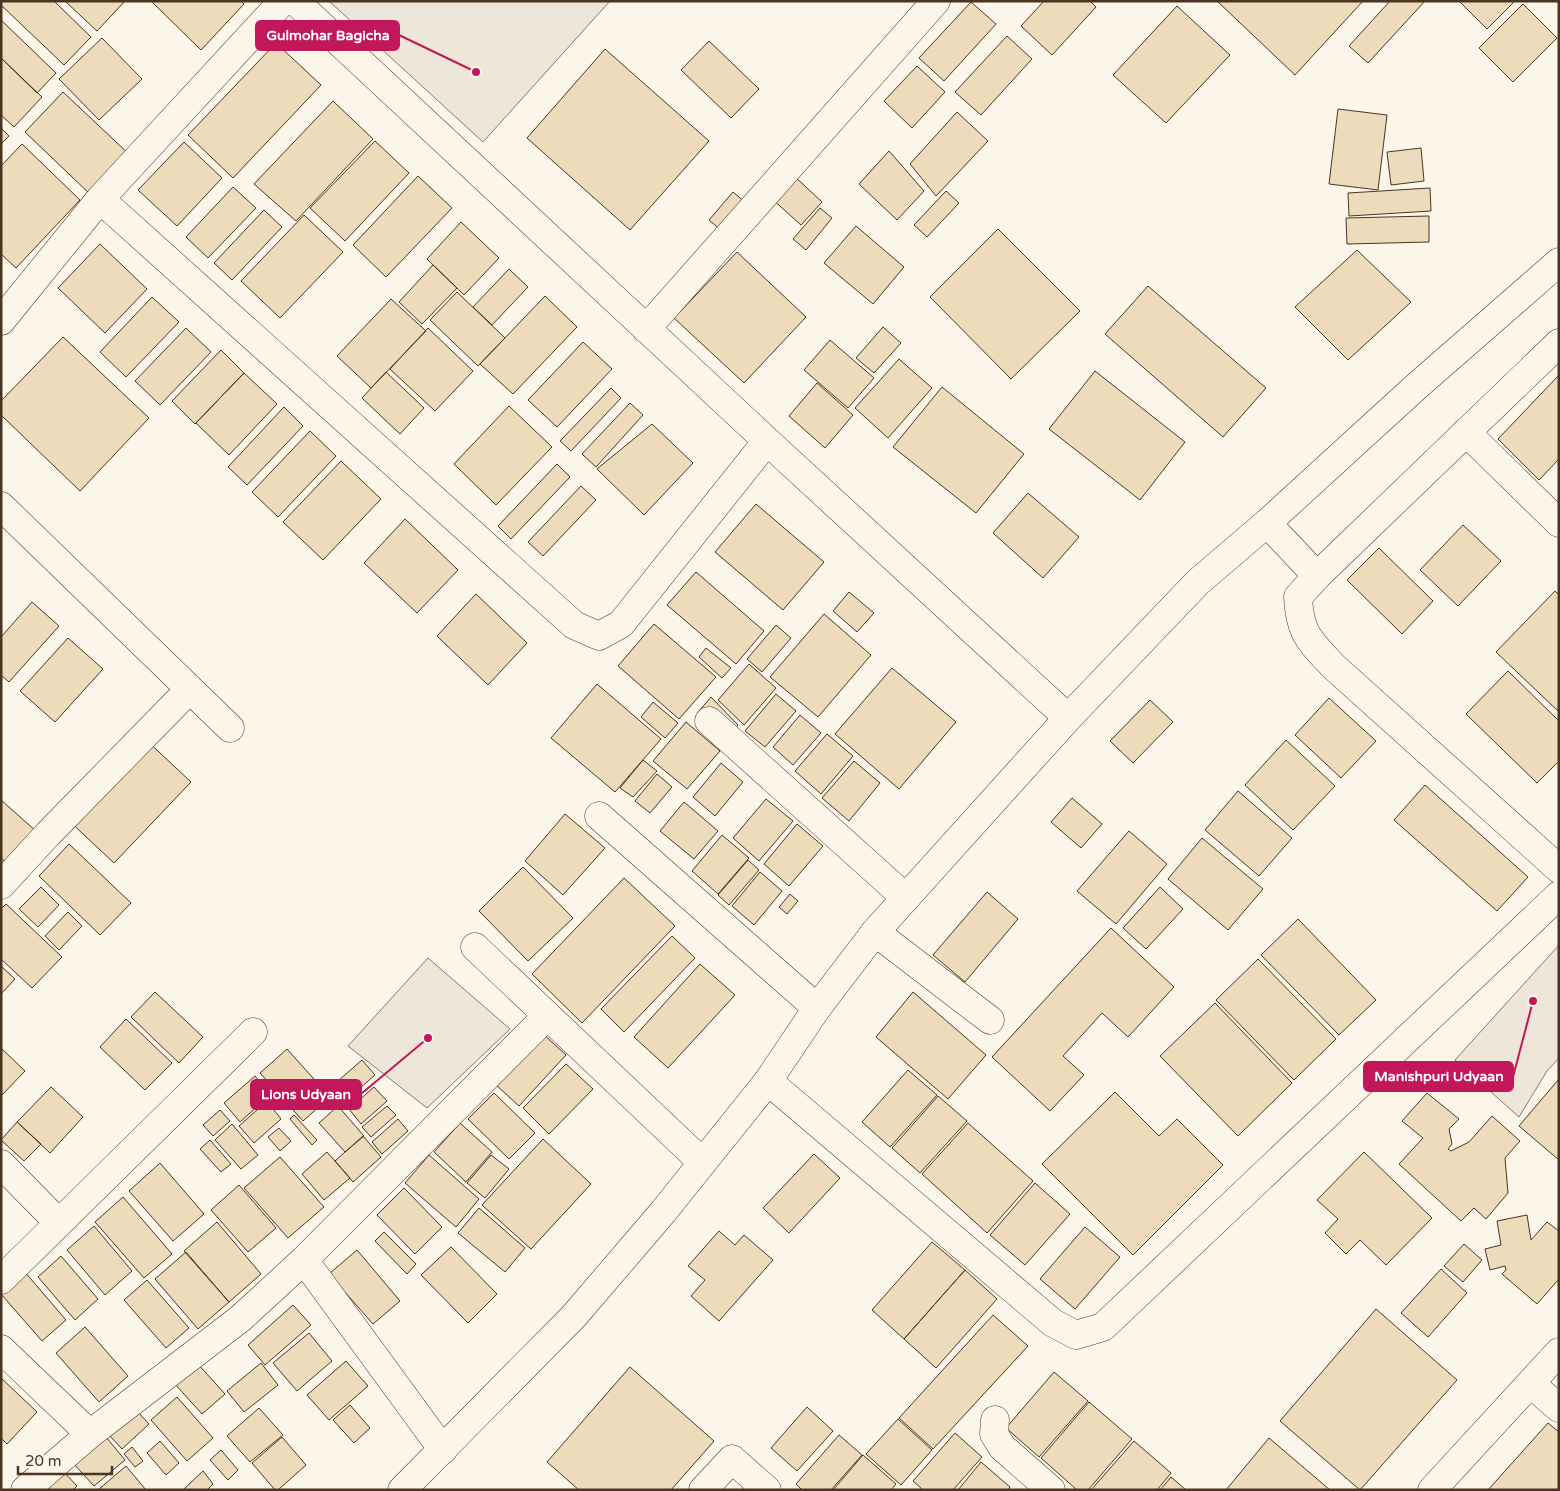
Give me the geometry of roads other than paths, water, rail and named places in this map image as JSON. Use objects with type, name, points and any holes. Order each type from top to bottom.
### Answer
[{"type":"street","points":[[1,321],[100,199],[282,1]]},
{"type":"street","points":[[295,1],[767,442],[1068,718]]},
{"type":"street","points":[[646,329],[936,1]]},
{"type":"street","points":[[100,199],[574,624],[599,636],[621,624],[767,442]]},
{"type":"street","points":[[402,1490],[444,1450],[574,1316],[768,1081],[817,1008],[875,932],[1068,718],[1198,582],[1267,524],[1418,385],[1559,262]]},
{"type":"street","points":[[1559,343],[1317,576],[1298,597],[1299,618],[1307,638],[1334,666],[1559,869]]},
{"type":"street","points":[[1466,432],[1559,522]]},
{"type":"street","points":[[1,506],[230,728]]},
{"type":"street","points":[[1267,524],[1317,576]]},
{"type":"street","points":[[1,885],[48,834],[189,690]]},
{"type":"street","points":[[709,721],[906,898]]},
{"type":"street","points":[[599,816],[817,1008]]},
{"type":"street","points":[[768,1081],[1053,1323],[1076,1335],[1103,1327],[1559,895]]},
{"type":"street","points":[[875,932],[990,1020]]},
{"type":"street","points":[[475,947],[702,1162]]},
{"type":"street","points":[[25,1490],[90,1434],[241,1318],[304,1260],[547,1016]]},
{"type":"street","points":[[1,1280],[253,1032]]},
{"type":"street","points":[[1,1164],[59,1223]]},
{"type":"street","points":[[304,1260],[444,1450]]},
{"type":"street","points":[[1,1349],[90,1434]]},
{"type":"street","points":[[1432,1490],[1559,1352]]},
{"type":"street","points":[[1531,1384],[1559,1408]]},
{"type":"street","points":[[996,1420],[994,1434],[1002,1447],[1051,1490]]},
{"type":"street","points":[[703,1490],[732,1459],[767,1490]]},
{"type":"place","name":"Gulmohar Bagicha","points":[[476,72]]},
{"type":"place","name":"Manishpuri Udyaan","points":[[1533,1001]]},
{"type":"place","name":"Lions Udyaan","points":[[428,1038]]}]
